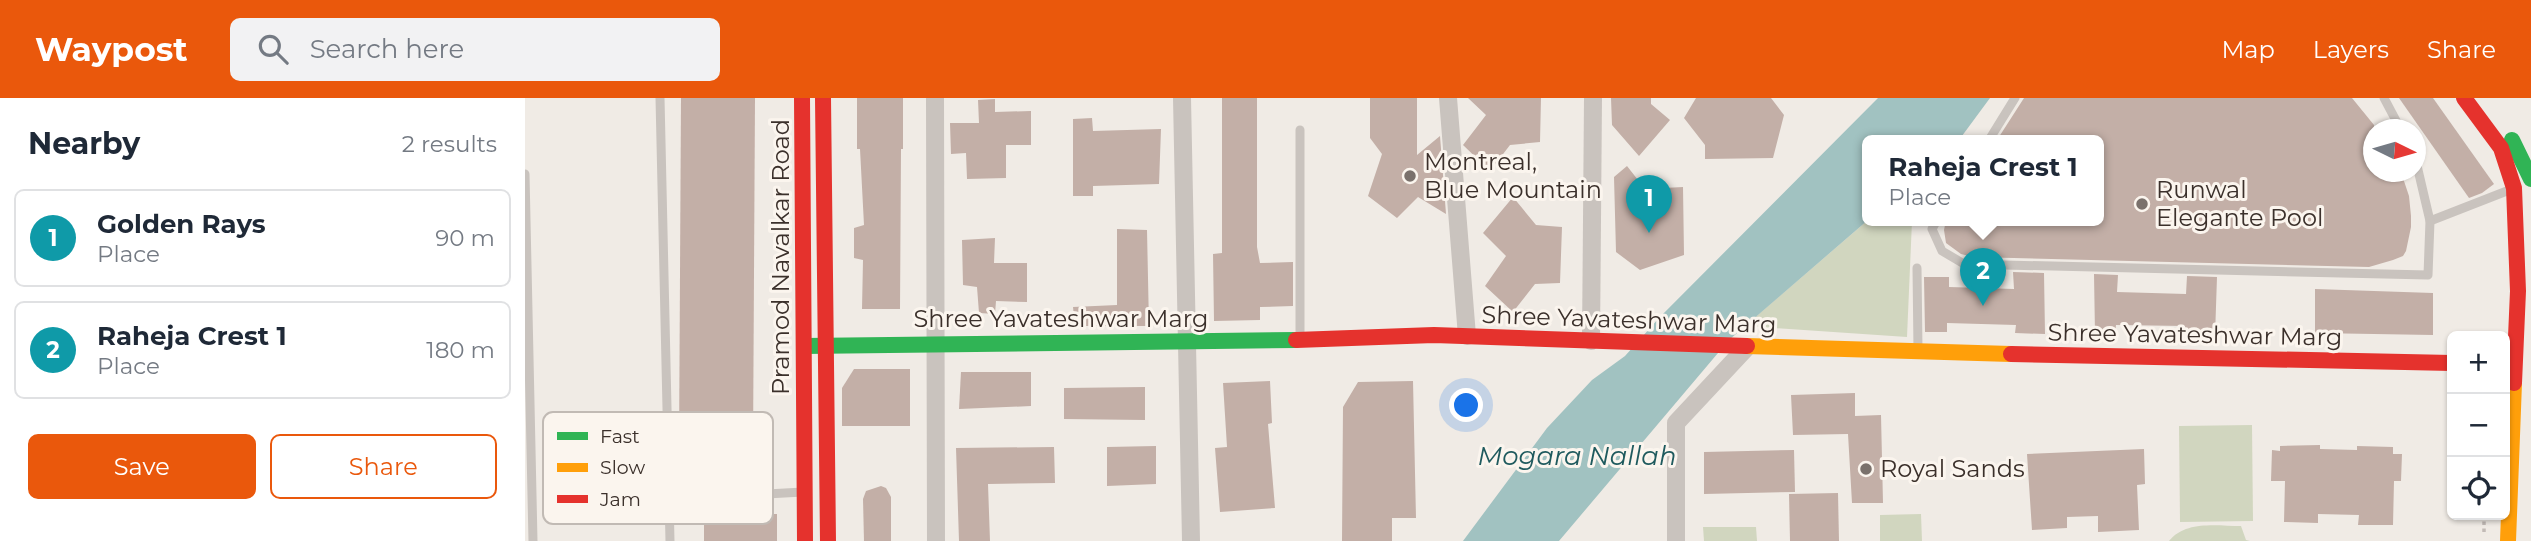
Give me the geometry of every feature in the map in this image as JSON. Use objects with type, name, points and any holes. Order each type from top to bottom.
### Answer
[{"type":"street","name":"Pramod Navalkar Road","points":[[802,98],[805,541]]},
{"type":"street","name":"Pramod Navalkar Road","points":[[823,98],[828,541]]},
{"type":"street","points":[[935,98],[936,541]]},
{"type":"street","points":[[1182,98],[1191,541]]},
{"type":"street","points":[[1448,98],[1467,336]]},
{"type":"street","points":[[1591,341],[1593,98]]},
{"type":"street","points":[[2464,98],[2501,148],[2514,188],[2518,291],[2517,364],[2508,541]]},
{"type":"street","points":[[2507,129],[2531,179]]},
{"type":"street","name":"Shree Yavateshwar Marg","points":[[804,346],[935,342],[1300,340],[1434,335],[1918,352],[2447,363]]},
{"type":"street","points":[[1675,541],[1676,423],[1741,347]]},
{"type":"lane","points":[[660,98],[667,412]]},
{"type":"lane","points":[[1992,135],[2015,98]]},
{"type":"lane","points":[[2384,98],[2395,119]]},
{"type":"lane","points":[[1300,130],[1300,340]]},
{"type":"lane","points":[[525,174],[533,541]]},
{"type":"lane","points":[[1934,226],[1932,229],[1942,251],[1964,264],[2428,275],[2430,221],[2421,182]]},
{"type":"lane","points":[[2430,221],[2514,188]]},
{"type":"lane","points":[[1917,268],[1918,352]]},
{"type":"lane","points":[[773,494],[805,492]]},
{"type":"path","points":[[2484,520],[2484,541]]},
{"type":"green space","points":[[1862,225],[1912,226],[1907,337],[1745,326]]},
{"type":"green space","points":[[2252,425],[2253,521],[2180,522],[2179,426]]},
{"type":"green space","points":[[1921,514],[1922,541],[1880,541],[1880,515]]},
{"type":"green space","points":[[2241,526],[2246,540],[2250,541],[2169,541],[2176,534],[2193,527]]},
{"type":"green space","points":[[1703,527],[1756,527],[1757,541],[1704,541]]},
{"type":"water","name":"Mogara Nallah","points":[[1878,98],[1990,98],[1963,135],[1862,135],[1862,225],[1729,340],[1559,541],[1463,541],[1547,428],[1592,380],[1625,356],[1659,318]]},
{"type":"pier","points":[[2437,98],[2531,98],[2531,137],[2519,137],[2465,120]]},
{"type":"building","points":[[681,98],[755,98],[753,412],[679,412]]},
{"type":"building","points":[[857,98],[903,98],[900,309],[862,309],[863,260],[854,258],[854,228],[864,225],[860,149],[857,149]]},
{"type":"building","points":[[1222,98],[1257,98],[1257,247],[1260,263],[1293,262],[1293,306],[1260,307],[1260,320],[1214,321],[1213,254],[1222,253]]},
{"type":"building","name":"Montreal, Blue Mountain","points":[[1370,98],[1417,98],[1417,155],[1440,136],[1446,214],[1418,197],[1397,218],[1368,196],[1382,154],[1370,138]]},
{"type":"building","points":[[1468,98],[1541,98],[1540,142],[1510,145],[1490,171],[1463,145],[1486,115]]},
{"type":"building","points":[[1611,98],[1651,98],[1651,104],[1670,120],[1639,156],[1612,125]]},
{"type":"building","points":[[1696,98],[1771,98],[1784,115],[1773,158],[1705,159],[1705,145],[1684,118]]},
{"type":"building","points":[[2024,98],[2352,98],[2369,119],[2363,119],[2363,182],[2404,182],[2411,216],[2406,251],[2403,256],[2369,267],[1973,257],[1961,254],[1946,243],[1945,226],[2104,226],[2104,135],[2000,135]]},
{"type":"building","points":[[2399,98],[2433,98],[2494,184],[2469,198],[2426,137],[2426,119],[2414,119]]},
{"type":"building","points":[[995,99],[995,112],[1031,111],[1031,145],[1006,145],[1006,178],[967,179],[966,153],[951,154],[950,123],[979,123],[978,100]]},
{"type":"building","points":[[1092,118],[1093,131],[1161,129],[1159,184],[1093,186],[1093,196],[1073,196],[1073,119]]},
{"type":"building","points":[[1627,166],[1645,189],[1683,187],[1684,255],[1640,270],[1616,252],[1614,177]]},
{"type":"building","points":[[1513,197],[1536,225],[1562,227],[1560,283],[1535,284],[1513,312],[1485,286],[1506,256],[1483,233]]},
{"type":"building","points":[[1117,229],[1147,230],[1149,326],[1075,326],[1073,307],[1117,305]]},
{"type":"building","points":[[995,238],[994,263],[1027,263],[1027,302],[996,301],[995,314],[979,313],[977,287],[963,285],[962,240]]},
{"type":"building","points":[[2013,272],[2044,273],[2045,334],[2015,333],[2016,325],[1947,323],[1947,332],[1925,332],[1924,277],[1949,277],[1949,287],[2014,289]]},
{"type":"building","points":[[2094,274],[2118,275],[2117,292],[2186,294],[2187,276],[2217,277],[2215,336],[2185,335],[2185,326],[2116,325],[2115,335],[2095,334]]},
{"type":"building","points":[[2315,289],[2433,293],[2433,335],[2315,333]]},
{"type":"building","points":[[854,369],[910,369],[910,426],[842,426],[842,388]]},
{"type":"building","points":[[961,372],[1031,372],[1031,406],[959,409]]},
{"type":"building","points":[[1270,381],[1272,423],[1268,424],[1275,508],[1220,512],[1215,448],[1227,447],[1223,383]]},
{"type":"building","points":[[1413,381],[1416,518],[1392,518],[1392,541],[1342,541],[1343,407],[1358,382]]},
{"type":"building","points":[[1145,387],[1145,420],[1064,419],[1064,388]]},
{"type":"building","name":"Royal Sands","points":[[1855,393],[1855,416],[1881,415],[1883,503],[1852,503],[1848,434],[1793,435],[1791,395]]},
{"type":"building","points":[[2320,445],[2320,449],[2393,447],[2393,454],[2402,454],[2401,481],[2394,481],[2393,525],[2358,525],[2359,515],[2318,514],[2318,523],[2284,522],[2285,481],[2271,481],[2272,450],[2280,451],[2280,446]]},
{"type":"building","points":[[1156,446],[1156,484],[1107,486],[1107,447]]},
{"type":"building","points":[[1054,447],[1055,483],[988,484],[990,541],[959,541],[956,448]]},
{"type":"building","points":[[2144,449],[2145,484],[2137,485],[2139,530],[2098,532],[2098,516],[2067,517],[2067,528],[2032,530],[2027,454]]},
{"type":"building","points":[[1794,450],[1795,492],[1704,494],[1704,452]]},
{"type":"building","points":[[881,486],[886,488],[891,497],[891,541],[864,541],[863,499],[866,491]]},
{"type":"building","points":[[1838,493],[1839,541],[1790,541],[1789,494]]},
{"type":"building","points":[[773,514],[777,514],[777,541],[704,541],[704,524],[773,524]]},
{"type":"traffic: fast","points":[[2512,140],[2531,179]]},
{"type":"traffic: fast","points":[[804,346],[1296,340]]},
{"type":"traffic: slow","points":[[1747,346],[2011,354]]},
{"type":"traffic: slow","points":[[2508,541],[2514,383]]},
{"type":"traffic: jam","points":[[802,98],[805,541]]},
{"type":"traffic: jam","points":[[823,98],[828,541]]},
{"type":"traffic: jam","points":[[2464,98],[2501,148],[2514,188],[2518,291],[2514,383]]},
{"type":"traffic: jam","points":[[1296,340],[1434,335],[1747,346]]},
{"type":"traffic: jam","points":[[2011,354],[2447,363]]},
{"type":"place","name":"Montreal, Blue Mountain","points":[[1410,176]]},
{"type":"place","name":"Runwal Elegante Pool","points":[[2142,204]]},
{"type":"place","name":"Golden Rays","points":[[1649,233]]},
{"type":"place","name":"Raheja Crest 1","points":[[1983,306]]},
{"type":"place","name":"Royal Sands","points":[[1866,469]]}]
